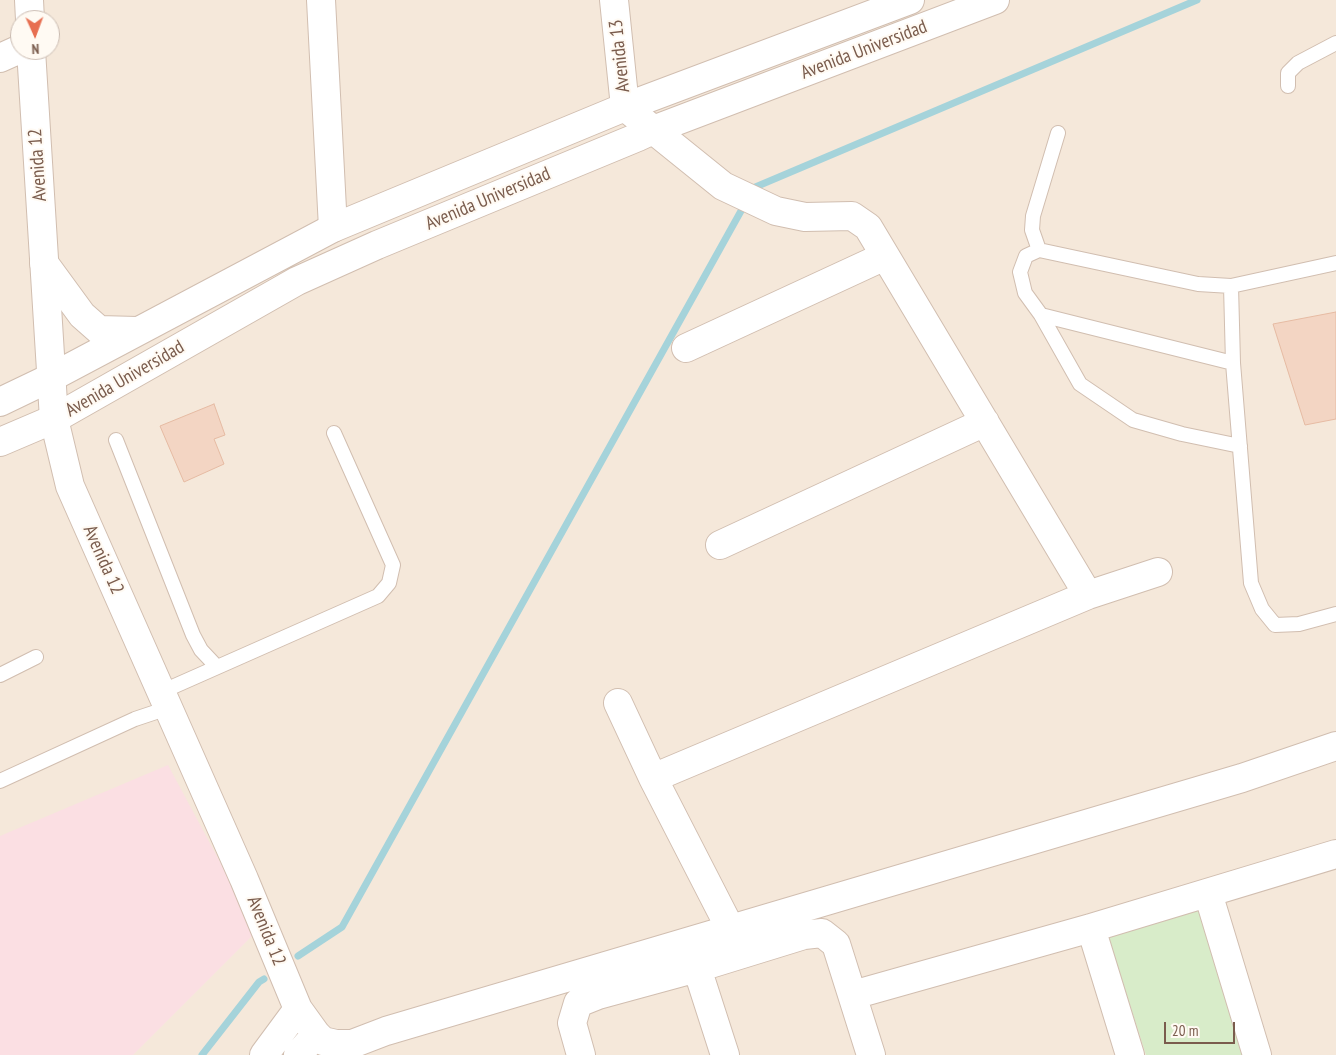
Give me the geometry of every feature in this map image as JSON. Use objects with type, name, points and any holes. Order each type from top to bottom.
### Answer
[{"type":"street","points":[[321,0],[333,228]]},
{"type":"street","name":"Avenida 13","points":[[614,0],[625,107],[723,186],[776,211],[805,217],[852,216],[868,228],[1088,595]]},
{"type":"street","name":"Avenida Universidad","points":[[0,402],[52,377],[333,228],[873,7],[910,0]]},
{"type":"street","name":"Avenida Universidad","points":[[0,442],[54,419],[297,282],[377,245],[652,130],[996,0]]},
{"type":"street","name":"Avenida 12","points":[[31,60],[54,419],[70,486],[244,879],[298,1009],[316,1034]]},
{"type":"street","points":[[686,348],[886,256]]},
{"type":"street","points":[[44,263],[82,315],[99,330],[139,331]]},
{"type":"street","points":[[720,545],[985,422]]},
{"type":"street","points":[[653,778],[1088,595],[1158,572]]},
{"type":"street","points":[[618,703],[653,778],[731,930]]},
{"type":"street","points":[[298,1055],[316,1034],[323,1042],[354,1049],[396,1028],[1242,778],[1336,746]]},
{"type":"street","points":[[853,995],[1091,928],[1336,854]]},
{"type":"street","points":[[1208,893],[1257,1055]]},
{"type":"street","points":[[1091,928],[1130,1055]]},
{"type":"street","points":[[580,1055],[572,1022],[578,1003],[598,995],[698,968],[804,935],[822,933],[836,944],[872,1055]]},
{"type":"street","points":[[698,968],[725,1055]]},
{"type":"street","points":[[264,1055],[298,1009]]},
{"type":"lane","points":[[1288,86],[1288,73],[1298,63],[1336,43]]},
{"type":"lane","points":[[1039,250],[1032,230],[1033,216],[1058,133]]},
{"type":"lane","points":[[1240,446],[1182,434],[1134,420],[1080,384],[1041,315],[1025,293],[1020,272],[1026,256],[1039,250],[1198,284],[1231,286],[1336,263]]},
{"type":"lane","points":[[1231,286],[1233,362],[1251,583],[1262,609],[1275,625],[1299,624],[1336,614]]},
{"type":"lane","points":[[1041,315],[1233,362]]},
{"type":"lane","points":[[0,781],[135,720],[216,667],[378,596],[389,583],[393,566],[334,433]]},
{"type":"lane","points":[[116,440],[193,635],[201,650],[216,667]]},
{"type":"lane","points":[[0,675],[36,657]]},
{"type":"shaded area","points":[[0,0],[1336,0],[1336,1055],[0,1055]]},
{"type":"shaded area","points":[[168,765],[257,931],[133,1055],[0,1055],[0,836]]},
{"type":"green space","points":[[1201,909],[1245,1055],[1146,1055],[1108,936]]},
{"type":"building","points":[[1336,312],[1336,419],[1305,425],[1273,324]]},
{"type":"building","points":[[214,404],[225,435],[214,439],[224,464],[184,482],[160,426]]},
{"type":"waterway","points":[[751,193],[753,188],[1197,0]]},
{"type":"waterway","points":[[298,956],[342,927],[746,202]]},
{"type":"waterway","points":[[202,1055],[259,982],[264,979]]}]
